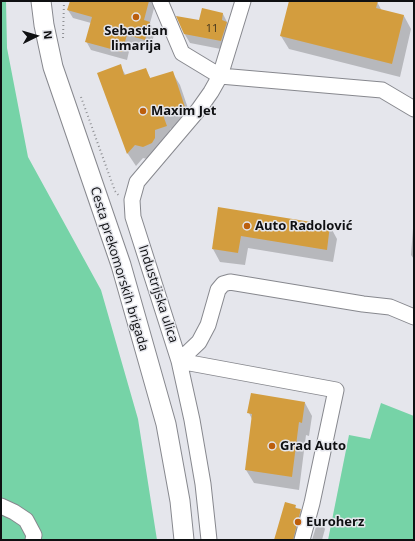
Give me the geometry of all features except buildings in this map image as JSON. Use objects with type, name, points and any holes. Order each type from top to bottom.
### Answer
[{"type":"main road","name":"Cesta prekomorskih brigada","points":[[41,1],[44,25],[53,67],[121,265],[166,424],[180,501],[184,540]]},
{"type":"street","points":[[160,1],[182,53],[220,76],[382,90],[414,109]]},
{"type":"street","name":"Industrijska ulica","points":[[209,540],[203,484],[194,427],[179,361],[133,217],[132,200],[137,182],[199,109],[220,76],[243,1]]},
{"type":"street","points":[[179,361],[199,342],[208,325],[218,290],[223,284],[230,282],[363,304],[390,307],[414,317]]},
{"type":"street","points":[[179,361],[336,390],[312,503],[302,540]]},
{"type":"street","points":[[1,506],[26,520],[34,535],[33,540]]},
{"type":"path","points":[[63,42],[64,1]]},
{"type":"path","points":[[79,91],[116,191],[120,197]]},
{"type":"green space","points":[[1,1],[6,1],[7,48],[28,157],[101,290],[138,419],[157,540],[1,540]]},
{"type":"green space","points":[[381,403],[414,416],[414,540],[328,540],[349,435],[370,439]]},
{"type":"place","name":"Sebastian limarija","points":[[136,17]]},
{"type":"place","name":"Maxim Jet","points":[[143,111]]},
{"type":"place","name":"Auto Radolović","points":[[247,226]]},
{"type":"place","name":"Grad Auto","points":[[272,446]]},
{"type":"place","name":"Euroherz","points":[[298,522]]}]
